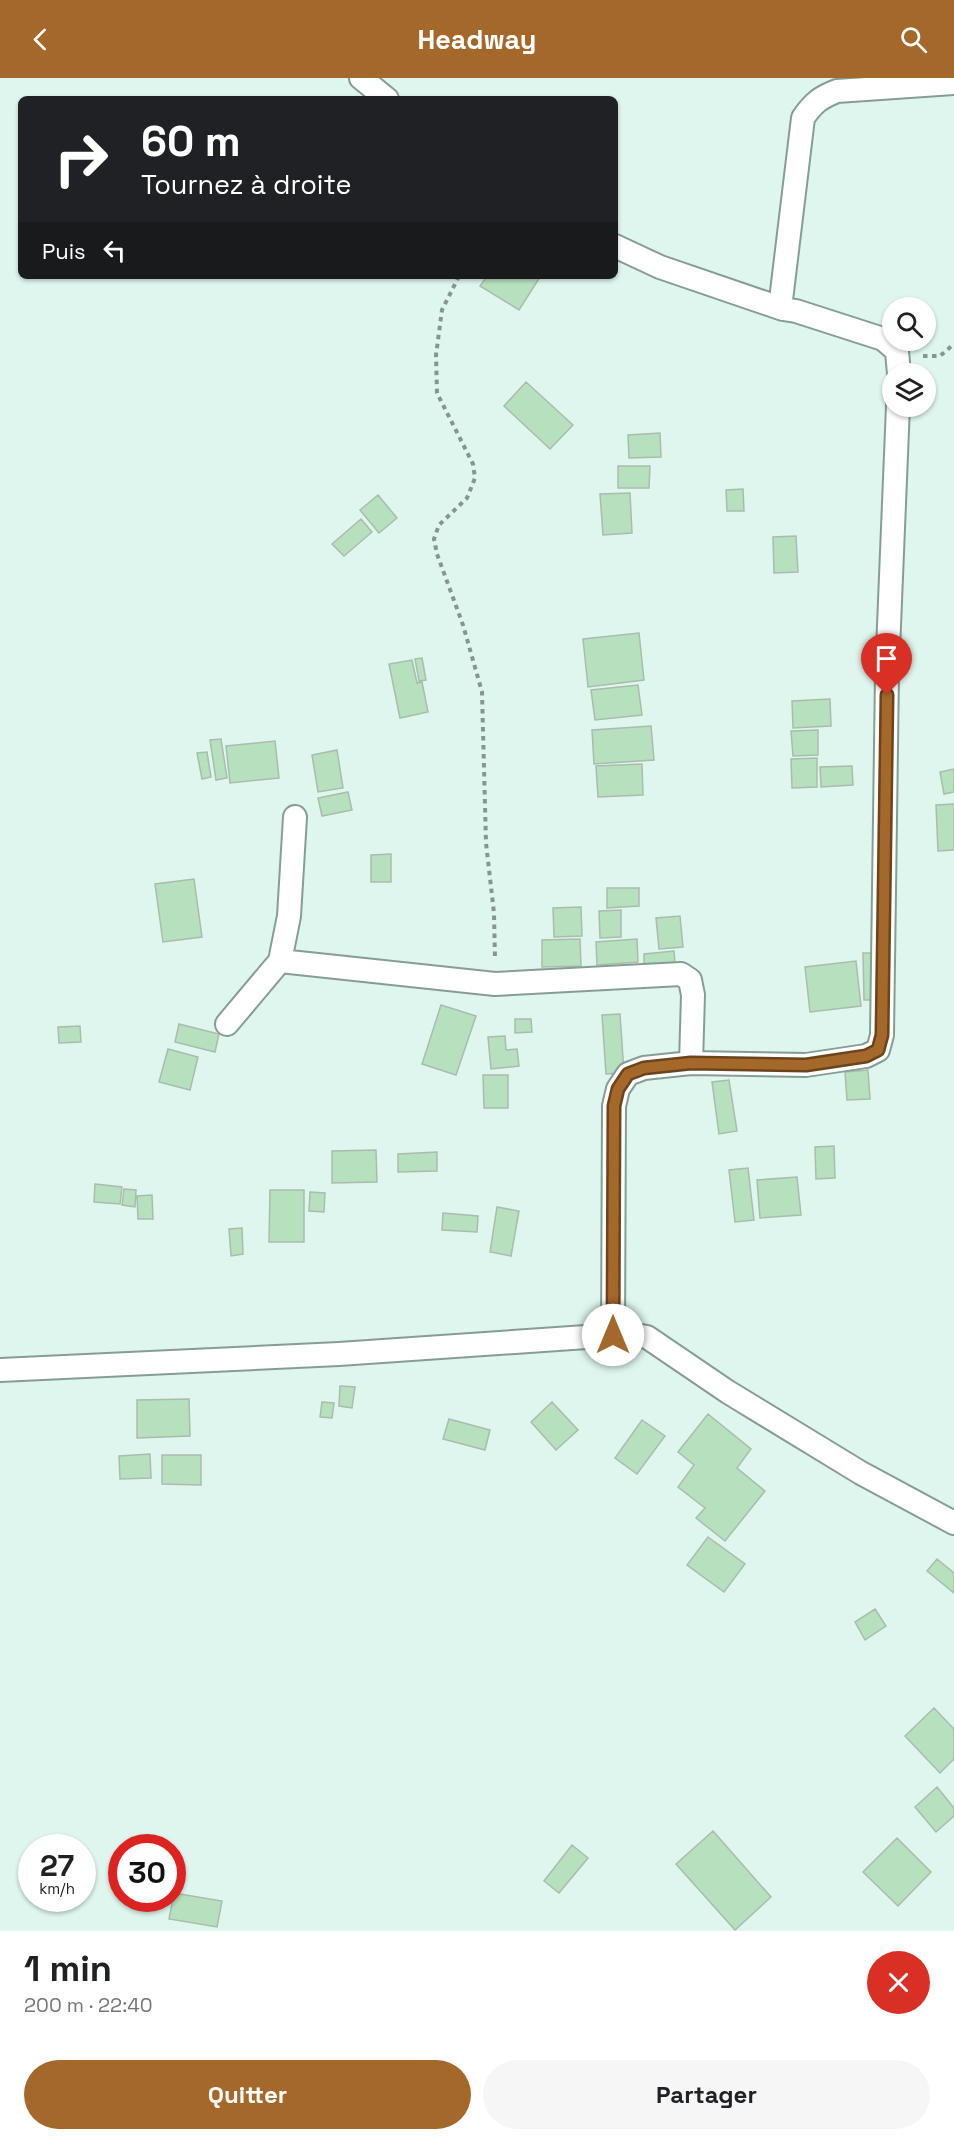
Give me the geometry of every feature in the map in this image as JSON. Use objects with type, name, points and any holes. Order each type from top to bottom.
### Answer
[{"type":"street","points":[[361,78],[383,96]]},
{"type":"street","points":[[783,309],[781,300],[803,118],[811,105],[820,98],[837,91],[954,83]]},
{"type":"street","points":[[618,247],[660,267],[783,309],[796,311],[882,339]]},
{"type":"street","points":[[897,351],[898,363]]},
{"type":"street","points":[[613,1335],[614,1106],[618,1089],[628,1074],[644,1068],[691,1063],[806,1065],[866,1056],[878,1050],[882,1035],[887,674],[898,417]]},
{"type":"street","points":[[227,1024],[280,961],[289,916],[295,817]]},
{"type":"street","points":[[280,961],[495,984],[681,974],[690,980],[693,995],[691,1063]]},
{"type":"street","points":[[0,1370],[339,1354],[630,1334],[647,1337],[728,1392],[861,1473],[954,1523]]},
{"type":"path","points":[[458,279],[442,310],[436,355],[437,393],[472,464],[476,478],[467,498],[439,525],[434,539],[437,554],[463,625],[482,692],[486,843],[494,913],[495,984]]},
{"type":"path","points":[[897,351],[915,357],[939,356],[954,344]]},
{"type":"building","points":[[485,279],[539,279],[519,310],[480,286]]},
{"type":"building","points":[[526,382],[573,425],[550,449],[504,406]]},
{"type":"building","points":[[660,433],[661,457],[629,458],[628,435]]},
{"type":"building","points":[[618,466],[650,466],[649,488],[618,488]]},
{"type":"building","points":[[743,489],[744,511],[727,511],[726,490]]},
{"type":"building","points":[[630,493],[632,533],[603,535],[600,494]]},
{"type":"building","points":[[378,495],[397,518],[379,533],[360,510]]},
{"type":"building","points":[[361,519],[372,532],[344,556],[332,544]]},
{"type":"building","points":[[796,536],[798,572],[774,573],[773,537]]},
{"type":"building","points":[[639,633],[644,680],[588,687],[583,639]]},
{"type":"building","points":[[422,658],[426,680],[419,681],[415,659]]},
{"type":"building","points":[[412,660],[417,683],[422,682],[428,712],[400,718],[389,664]]},
{"type":"building","points":[[638,685],[642,715],[595,720],[591,690]]},
{"type":"building","points":[[830,699],[831,726],[793,728],[792,701]]},
{"type":"building","points":[[651,726],[654,760],[594,764],[592,730]]},
{"type":"building","points":[[818,730],[818,755],[793,756],[791,731]]},
{"type":"building","points":[[221,739],[227,778],[216,780],[210,740]]},
{"type":"building","points":[[275,741],[279,778],[230,783],[226,746]]},
{"type":"building","points":[[337,750],[343,788],[318,792],[312,755]]},
{"type":"building","points":[[207,752],[211,777],[202,779],[197,753]]},
{"type":"building","points":[[817,758],[817,787],[792,788],[791,759]]},
{"type":"building","points":[[642,764],[643,795],[598,797],[596,766]]},
{"type":"building","points":[[852,766],[853,785],[821,787],[820,767]]},
{"type":"building","points":[[954,769],[954,792],[944,794],[940,772]]},
{"type":"building","points":[[348,792],[352,810],[322,816],[318,798]]},
{"type":"building","points":[[954,804],[954,850],[938,851],[936,805]]},
{"type":"building","points":[[391,854],[391,882],[371,882],[371,855]]},
{"type":"building","points":[[194,879],[202,937],[163,942],[155,884]]},
{"type":"building","points":[[607,888],[639,888],[639,906],[607,908]]},
{"type":"building","points":[[581,907],[582,936],[554,937],[553,908]]},
{"type":"building","points":[[621,910],[621,937],[600,938],[599,911]]},
{"type":"building","points":[[680,916],[683,947],[659,949],[656,918]]},
{"type":"building","points":[[580,939],[581,966],[542,967],[542,940]]},
{"type":"building","points":[[637,939],[638,962],[597,965],[596,942]]},
{"type":"building","points":[[674,951],[675,963],[644,965],[644,954]]},
{"type":"building","points":[[863,953],[878,953],[879,1000],[864,1000]]},
{"type":"building","points":[[856,961],[861,1006],[810,1012],[805,967]]},
{"type":"building","points":[[441,1005],[476,1016],[456,1075],[422,1064]]},
{"type":"building","points":[[620,1014],[624,1073],[606,1074],[602,1015]]},
{"type":"building","points":[[515,1019],[531,1019],[532,1032],[515,1033]]},
{"type":"building","points":[[179,1024],[219,1034],[215,1052],[175,1042]]},
{"type":"building","points":[[80,1026],[81,1042],[59,1043],[58,1027]]},
{"type":"building","points":[[505,1036],[506,1050],[517,1049],[519,1066],[491,1069],[488,1037]]},
{"type":"building","points":[[168,1049],[198,1057],[190,1090],[159,1082]]},
{"type":"building","points":[[868,1070],[870,1099],[847,1100],[845,1072]]},
{"type":"building","points":[[483,1075],[508,1075],[508,1108],[484,1108]]},
{"type":"building","points":[[729,1080],[737,1131],[719,1134],[712,1082]]},
{"type":"building","points":[[834,1146],[835,1178],[816,1179],[815,1147]]},
{"type":"building","points":[[376,1150],[377,1182],[332,1183],[332,1151]]},
{"type":"building","points":[[437,1152],[437,1171],[398,1172],[398,1154]]},
{"type":"building","points":[[748,1168],[754,1220],[735,1222],[729,1170]]},
{"type":"building","points":[[797,1177],[801,1215],[760,1218],[757,1180]]},
{"type":"building","points":[[95,1184],[122,1187],[120,1204],[94,1202]]},
{"type":"building","points":[[124,1189],[136,1190],[135,1207],[122,1205]]},
{"type":"building","points":[[270,1190],[304,1190],[304,1242],[269,1242]]},
{"type":"building","points":[[310,1192],[325,1193],[324,1212],[309,1211]]},
{"type":"building","points":[[152,1195],[153,1219],[138,1219],[137,1196]]},
{"type":"building","points":[[497,1207],[519,1211],[511,1256],[490,1252]]},
{"type":"building","points":[[443,1213],[478,1216],[477,1232],[442,1230]]},
{"type":"building","points":[[242,1228],[243,1254],[231,1256],[229,1229]]},
{"type":"building","points":[[340,1386],[355,1387],[352,1408],[339,1406]]},
{"type":"building","points":[[189,1399],[190,1436],[137,1438],[137,1400]]},
{"type":"building","points":[[322,1402],[334,1403],[332,1418],[320,1417]]},
{"type":"building","points":[[552,1402],[578,1430],[556,1450],[531,1422]]},
{"type":"building","points":[[708,1414],[751,1449],[737,1468],[765,1491],[725,1541],[696,1518],[705,1508],[678,1487],[694,1465],[678,1452]]},
{"type":"building","points":[[449,1419],[490,1430],[485,1450],[443,1439]]},
{"type":"building","points":[[642,1420],[665,1436],[637,1474],[615,1458]]},
{"type":"building","points":[[150,1454],[151,1478],[120,1479],[119,1456]]},
{"type":"building","points":[[162,1455],[201,1455],[201,1485],[162,1484]]},
{"type":"building","points":[[708,1537],[745,1564],[724,1592],[687,1565]]},
{"type":"building","points":[[937,1559],[954,1573],[954,1593],[927,1571]]},
{"type":"building","points":[[875,1609],[886,1626],[865,1640],[855,1622]]},
{"type":"building","points":[[934,1708],[954,1729],[954,1759],[940,1773],[905,1736]]},
{"type":"building","points":[[937,1787],[954,1808],[954,1816],[936,1832],[915,1807]]},
{"type":"building","points":[[713,1831],[771,1897],[735,1930],[676,1864]]},
{"type":"building","points":[[897,1838],[931,1872],[898,1906],[863,1872]]},
{"type":"building","points":[[572,1845],[588,1858],[559,1893],[544,1881]]},
{"type":"building","points":[[186,1895],[222,1901],[217,1927],[169,1919],[170,1912],[186,1912]]},
{"type":"route","points":[[613,1335],[614,1106],[618,1089],[628,1074],[644,1068],[691,1063],[806,1065],[866,1056],[878,1050],[882,1035],[887,695]]}]
